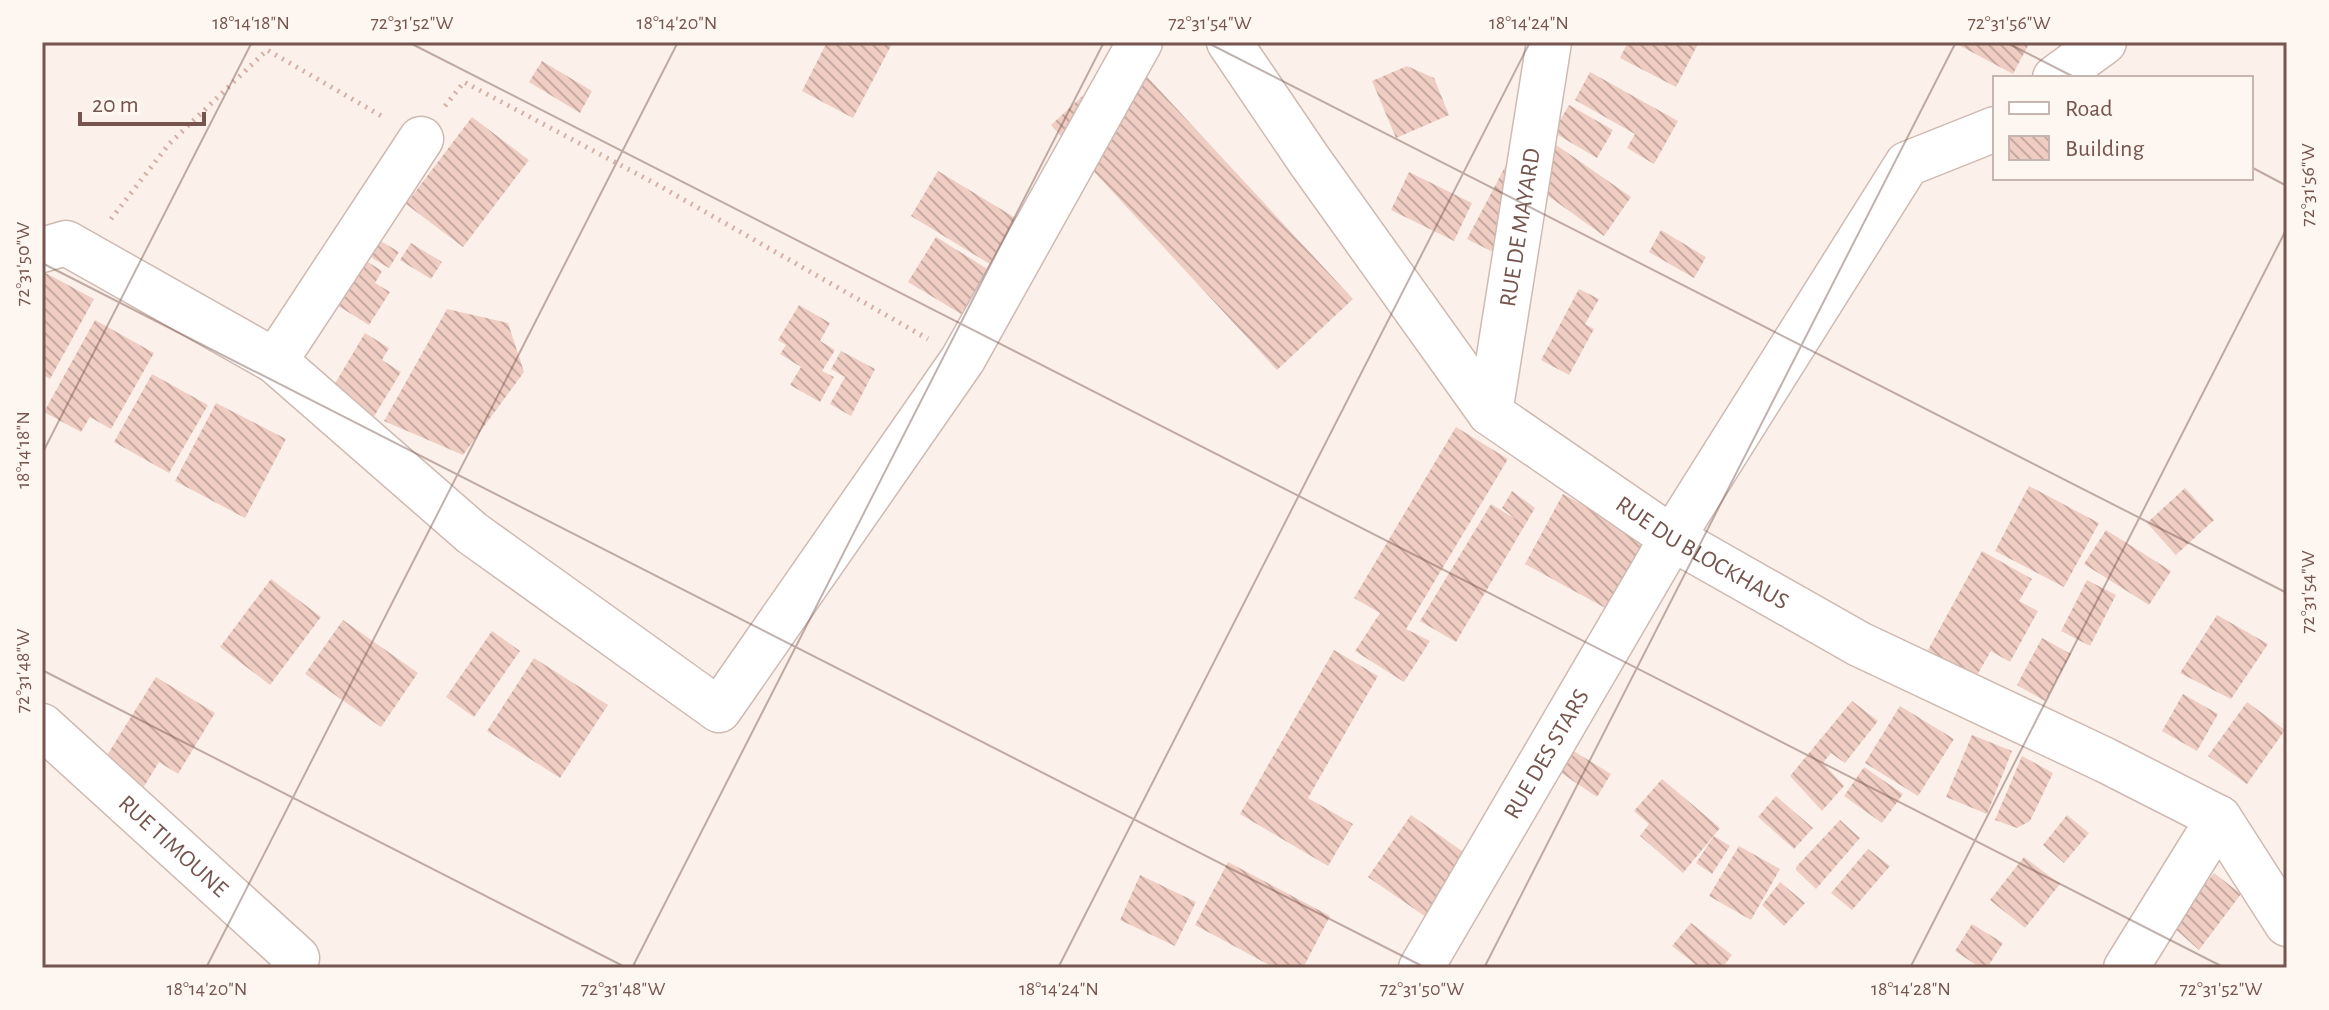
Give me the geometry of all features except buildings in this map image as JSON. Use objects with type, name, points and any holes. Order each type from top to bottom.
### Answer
[{"type":"street","points":[[63,252],[275,361],[472,533],[719,710],[963,359],[1140,42]]},
{"type":"street","name":"RUE DU BLOCKHAUS","points":[[1229,42],[1309,160],[1490,413],[1672,538],[1859,644],[2105,760],[2219,818]]},
{"type":"street","name":"RUE DE MAYARD","points":[[1490,413],[1549,42]]},
{"type":"street","points":[[2058,76],[2104,42]]},
{"type":"street","name":"RUE DES STARS","points":[[1421,968],[1672,538],[1907,164],[1993,130]]},
{"type":"street","points":[[275,361],[421,139]]},
{"type":"street","name":"RUE TIMOUNE","points":[[42,726],[297,958],[292,968]]},
{"type":"street","points":[[2126,968],[2219,818],[2287,924]]},
{"type":"path","points":[[63,252],[267,50],[421,139],[464,82],[658,185],[963,359]]}]
